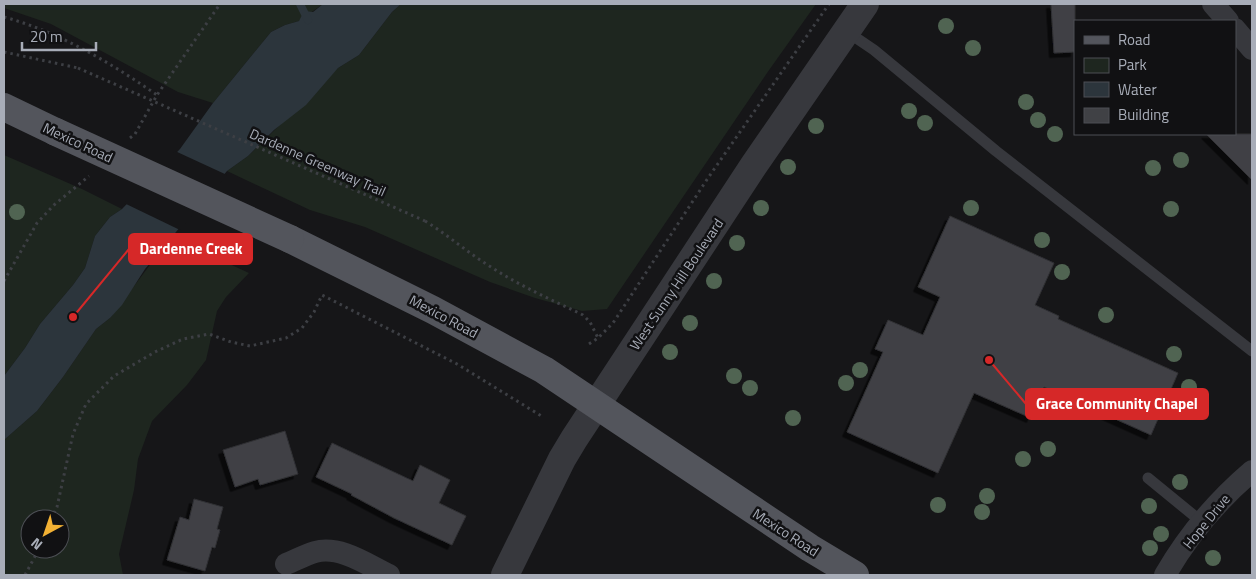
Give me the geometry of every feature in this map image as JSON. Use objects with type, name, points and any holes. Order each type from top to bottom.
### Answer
[{"type":"main road","name":"Mexico Road","points":[[4,108],[290,239],[433,310],[551,374],[810,548],[856,575]]},
{"type":"street","name":"West Sunny Hill Boulevard","points":[[505,575],[562,460],[596,404],[754,165],[865,4]]},
{"type":"street","points":[[1213,4],[1227,20]]},
{"type":"street","points":[[1236,30],[1252,49]]},
{"type":"street","name":"Hope Drive","points":[[1165,575],[1222,499],[1252,471]]},
{"type":"street","points":[[286,564],[317,552],[330,551],[339,552],[389,575]]},
{"type":"lane","points":[[846,31],[874,50],[996,151],[1252,351]]},
{"type":"lane","points":[[1148,478],[1203,523]]},
{"type":"path","points":[[589,344],[613,323],[708,178],[829,4]]},
{"type":"path","points":[[4,17],[54,36],[92,55],[126,74],[157,95]]},
{"type":"path","name":"Dardenne Greenway Trail","points":[[4,52],[78,68],[425,221],[444,232],[491,268],[517,284],[583,316],[590,322],[598,338]]},
{"type":"path","points":[[55,509],[73,434],[86,404],[114,376],[155,352],[184,339],[209,334],[250,346],[286,338],[302,328],[314,312],[322,294],[458,364],[543,417]]},
{"type":"path","points":[[25,575],[34,559]]},
{"type":"green space","points":[[4,4],[323,4],[299,21],[271,32],[213,103],[178,92],[51,24],[4,8]]},
{"type":"green space","points":[[401,4],[816,4],[607,309],[582,311],[535,298],[490,282],[365,227],[310,210],[227,171],[248,156],[338,68],[359,55],[392,12]]},
{"type":"green space","points":[[4,155],[82,189],[122,209],[110,217],[95,236],[85,268],[40,324],[4,376]]},
{"type":"green space","points":[[171,237],[249,273],[226,297],[217,311],[206,360],[187,385],[152,421],[138,459],[134,490],[119,554],[123,575],[4,575],[4,440],[37,411],[96,329],[110,318]]},
{"type":"water","points":[[323,4],[401,4],[392,12],[359,55],[338,68],[306,105],[274,130],[248,156],[227,171],[145,269],[122,305],[96,329],[37,411],[4,440],[4,376],[40,324],[85,268],[95,236],[110,217],[122,209],[180,149],[213,103],[271,32],[299,21],[304,11],[313,12]]},
{"type":"pier","points":[[175,151],[227,175],[180,230],[124,203]]},
{"type":"building","points":[[1051,4],[1075,4],[1074,52],[1054,53]]},
{"type":"building","points":[[1252,134],[1252,180],[1207,135]]},
{"type":"building","points":[[950,216],[1054,263],[1035,305],[1059,316],[1058,319],[1178,373],[1151,435],[1044,387],[1031,418],[974,393],[938,473],[847,432],[883,352],[875,349],[888,320],[923,335],[940,297],[918,287]]},
{"type":"building","points":[[285,431],[298,474],[260,485],[258,479],[235,487],[223,450]]},
{"type":"building","points":[[332,443],[413,481],[420,465],[450,480],[439,503],[466,516],[452,545],[394,518],[352,494],[316,477]]},
{"type":"building","points":[[194,499],[223,507],[217,529],[220,530],[215,548],[212,547],[205,571],[167,560],[180,517],[189,520]]},
{"type":"waterway","points":[[300,4],[308,20]]},
{"type":"place","name":"Dardenne Creek","points":[[73,317]]},
{"type":"place","name":"Grace Community Chapel","points":[[989,360]]}]
